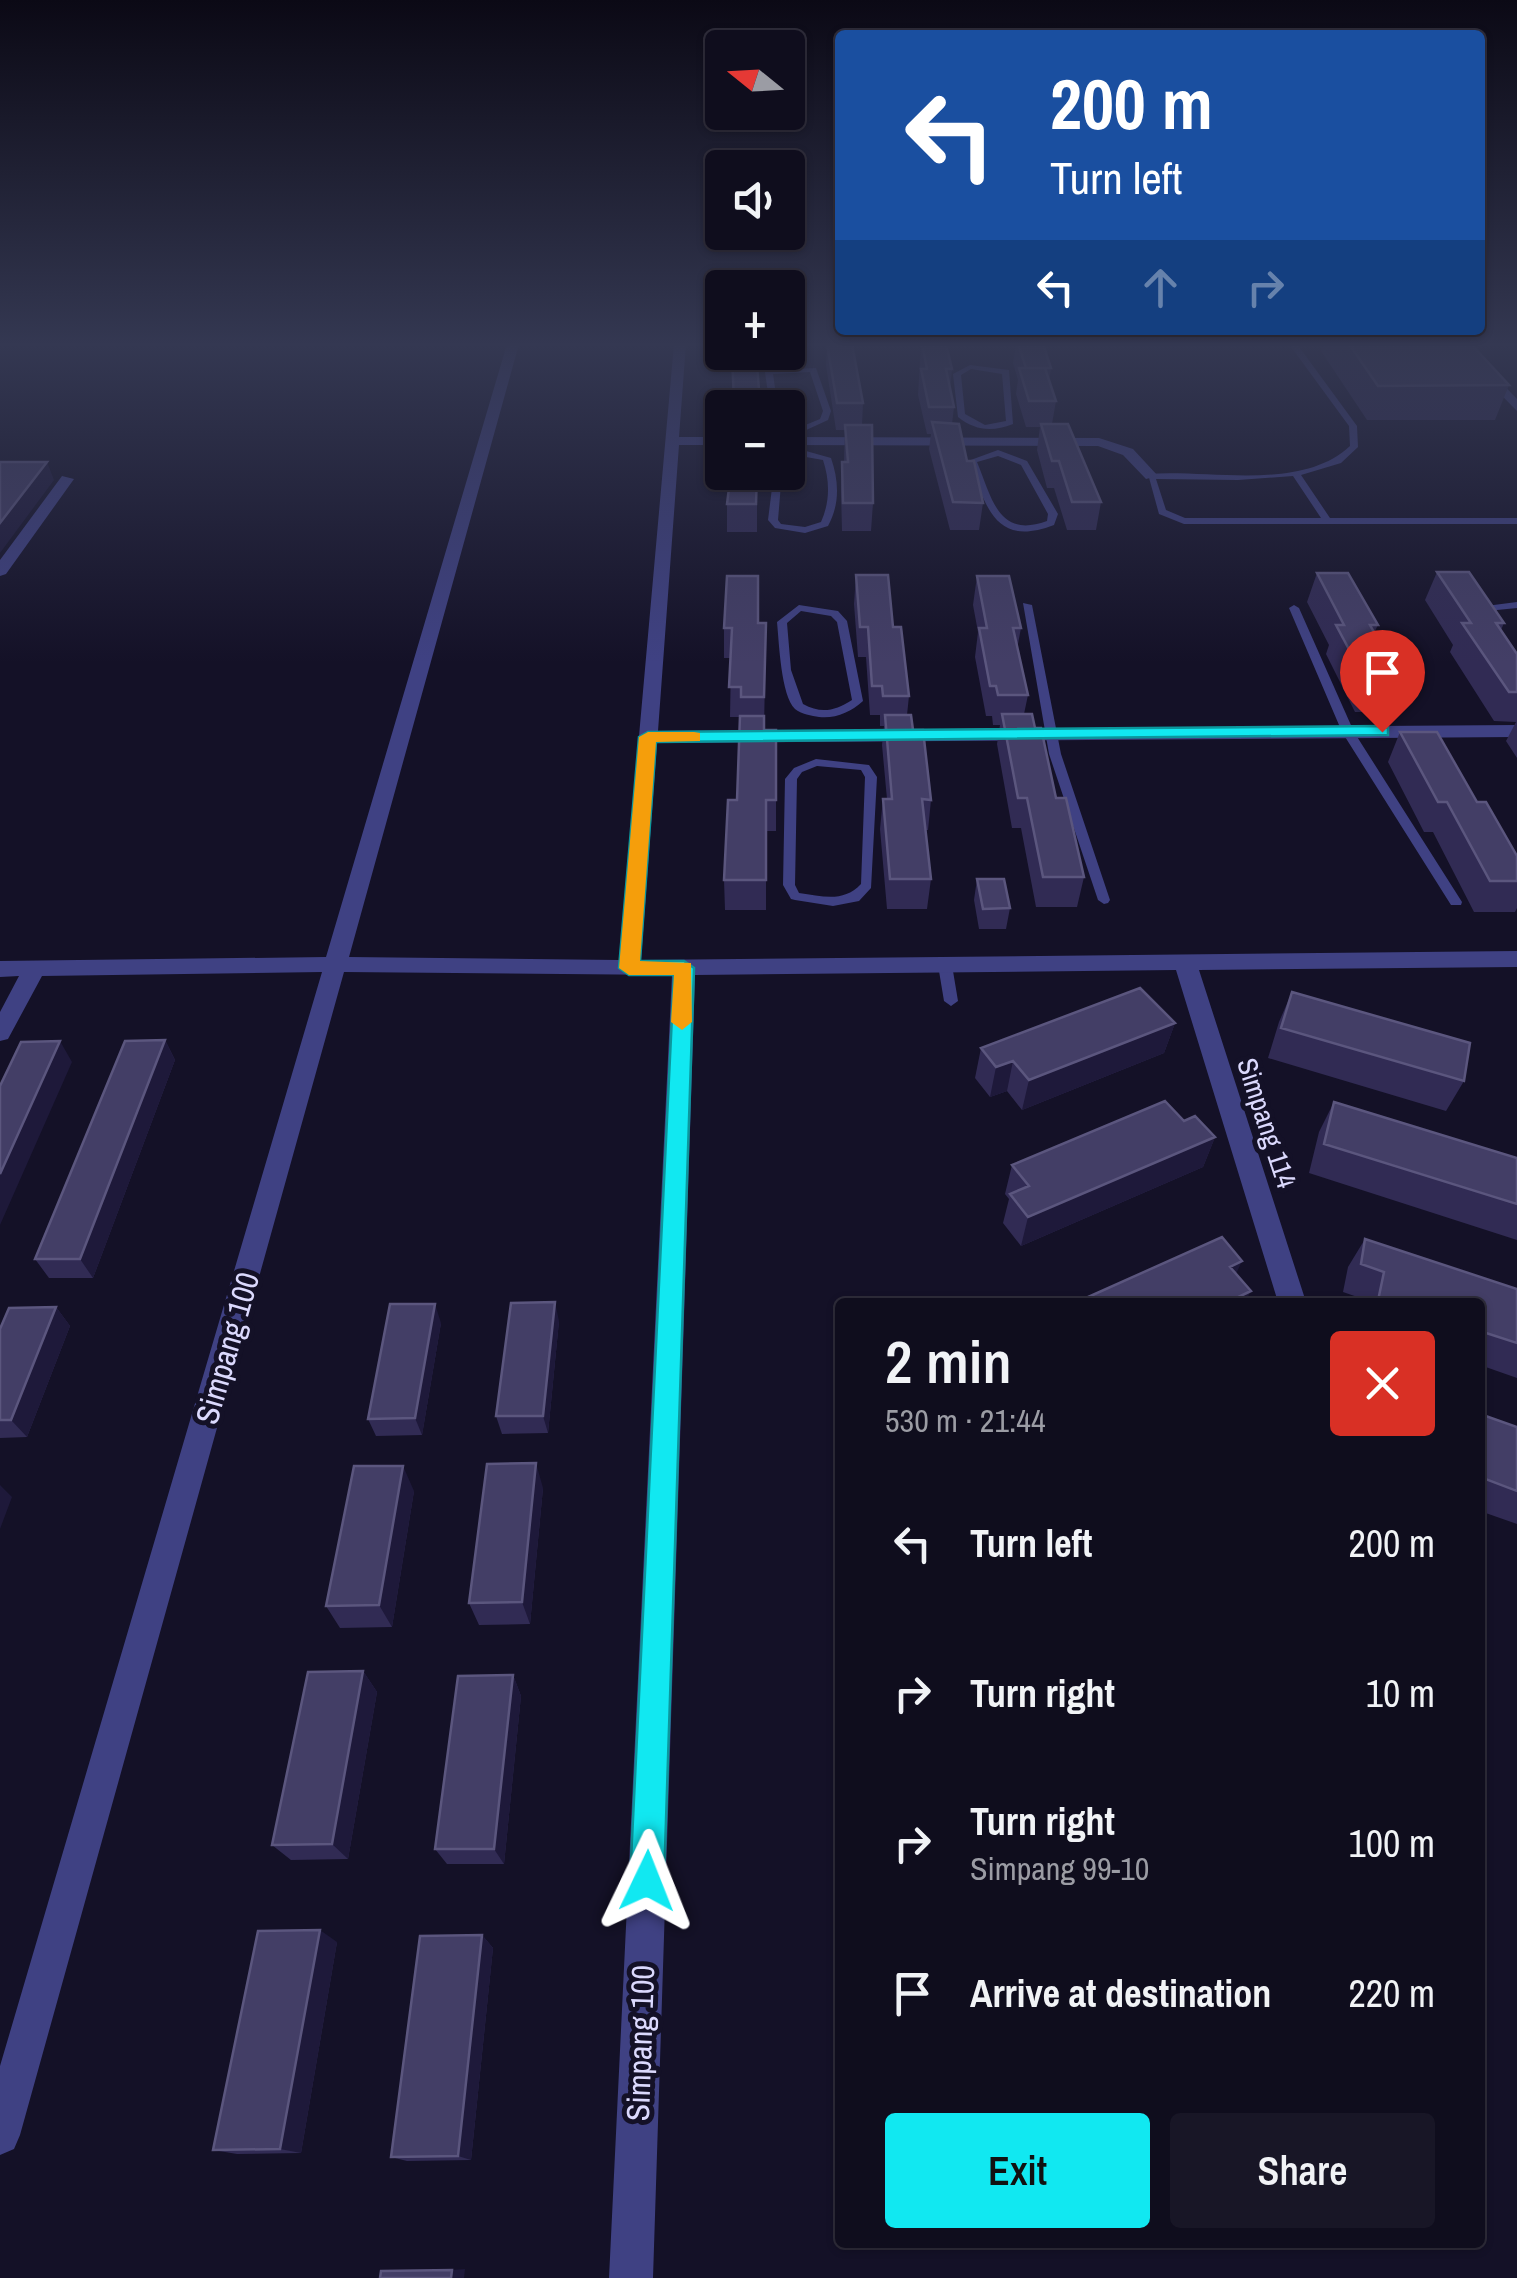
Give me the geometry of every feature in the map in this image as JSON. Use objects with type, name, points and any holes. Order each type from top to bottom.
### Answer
[{"type":"street","name":"Simpang 100","points":[[0,2134],[483,450]]},
{"type":"street","points":[[629,968],[671,450]]},
{"type":"street","points":[[1123,450],[1152,476]]},
{"type":"street","points":[[0,571],[68,479]]},
{"type":"street","points":[[648,737],[1517,730]]},
{"type":"street","points":[[0,969],[338,964],[684,968],[1517,959]]},
{"type":"street","name":"Simpang 114","points":[[1185,962],[1291,1298]]},
{"type":"street","points":[[0,1033],[35,968]]},
{"type":"street","name":"Simpang 100","points":[[631,2278],[684,968]]},
{"type":"lane","points":[[776,490],[773,520],[778,526],[805,530],[826,524],[832,492],[830,463],[817,450]]},
{"type":"lane","points":[[983,450],[972,460],[1002,524],[1025,529],[1051,523],[1053,514],[1024,463],[1007,450]]},
{"type":"lane","points":[[1351,450],[1347,458],[1318,471],[1296,474],[1152,476],[1162,512],[1170,518],[1517,521]]},
{"type":"lane","points":[[1296,474],[1326,518]]},
{"type":"lane","points":[[1492,633],[1482,610],[1517,605]]},
{"type":"lane","points":[[1027,606],[1051,734],[1104,900]]},
{"type":"lane","points":[[800,608],[834,613],[842,620],[858,700],[840,714],[827,715],[798,706],[786,670],[782,622],[800,608]]},
{"type":"lane","points":[[1294,608],[1348,732],[1456,902]]},
{"type":"lane","points":[[827,715],[833,761]]},
{"type":"lane","points":[[833,761],[865,767],[871,777],[867,885],[855,898],[811,900],[795,896],[788,885],[791,779],[798,770],[833,761]]},
{"type":"lane","points":[[945,965],[951,1001]]},
{"type":"building","points":[[847,450],[872,450],[873,503],[843,503],[842,462],[848,462]]},
{"type":"building","points":[[939,450],[965,450],[967,461],[974,461],[983,503],[953,502]]},
{"type":"building","points":[[1049,450],[1079,450],[1101,502],[1072,502],[1059,461],[1052,461]]},
{"type":"building","points":[[0,462],[47,462],[0,523]]},
{"type":"building","points":[[729,490],[756,490],[756,504],[727,504]]},
{"type":"building","points":[[1437,572],[1469,572],[1504,623],[1496,623],[1517,654],[1517,692],[1509,692],[1462,623],[1471,623]]},
{"type":"building","points":[[1317,573],[1348,573],[1378,625],[1370,625],[1402,683],[1367,683],[1336,625],[1344,625]]},
{"type":"building","points":[[856,575],[888,575],[893,627],[901,627],[909,696],[883,696],[882,686],[872,686],[868,627],[860,627]]},
{"type":"building","points":[[727,576],[758,576],[758,623],[766,623],[764,697],[741,697],[741,687],[729,687],[732,628],[724,628]]},
{"type":"building","points":[[977,576],[1009,576],[1021,628],[1013,628],[1028,695],[998,695],[996,686],[990,686],[979,628],[987,628]]},
{"type":"building","points":[[1002,714],[1032,714],[1035,728],[1041,728],[1056,798],[1066,798],[1084,877],[1043,877],[1027,798],[1018,798]]},
{"type":"building","points":[[885,715],[911,715],[913,730],[923,730],[931,800],[922,799],[931,879],[890,879],[883,799],[892,799]]},
{"type":"building","points":[[740,716],[764,716],[764,730],[776,730],[776,800],[766,800],[766,880],[724,880],[728,800],[737,800]]},
{"type":"building","points":[[1400,732],[1437,732],[1477,802],[1486,802],[1517,856],[1517,881],[1490,881],[1447,802],[1438,802]]},
{"type":"building","points":[[977,879],[1004,879],[1010,908],[983,909]]},
{"type":"building","points":[[1140,988],[1175,1023],[1029,1080],[1013,1061],[996,1067],[981,1048]]},
{"type":"building","points":[[1292,992],[1470,1043],[1464,1081],[1281,1028]]},
{"type":"building","points":[[165,1040],[80,1259],[35,1259],[125,1041]]},
{"type":"building","points":[[60,1041],[0,1174],[0,1086],[21,1042]]},
{"type":"building","points":[[1165,1101],[1184,1121],[1195,1116],[1215,1137],[1028,1217],[1010,1194],[1029,1186],[1012,1165]]},
{"type":"building","points":[[1334,1102],[1517,1158],[1517,1204],[1324,1144]]},
{"type":"building","points":[[1222,1237],[1242,1261],[1230,1267],[1251,1291],[1236,1298],[1086,1298]]},
{"type":"building","points":[[1365,1239],[1517,1289],[1517,1343],[1485,1333],[1485,1298],[1385,1298],[1379,1296],[1384,1272],[1361,1264]]},
{"type":"building","points":[[555,1302],[543,1416],[496,1416],[511,1303]]},
{"type":"building","points":[[390,1304],[435,1304],[415,1418],[368,1419]]},
{"type":"building","points":[[56,1307],[11,1420],[0,1420],[0,1329],[9,1308]]},
{"type":"building","points":[[1485,1416],[1517,1427],[1517,1491],[1485,1479]]},
{"type":"building","points":[[536,1463],[522,1602],[469,1603],[487,1464]]},
{"type":"building","points":[[354,1466],[403,1466],[379,1605],[326,1606]]},
{"type":"building","points":[[363,1671],[332,1844],[272,1845],[308,1672]]},
{"type":"building","points":[[513,1675],[494,1849],[435,1849],[458,1676]]},
{"type":"building","points":[[320,1930],[280,2149],[213,2150],[258,1931]]},
{"type":"building","points":[[482,1935],[458,2156],[391,2157],[420,1936]]},
{"type":"building","points":[[452,2270],[451,2278],[380,2278],[381,2271]]},
{"type":"slow traffic","points":[[682,1022],[684,968],[629,968],[648,737],[694,737]]},
{"type":"route","points":[[647,1881],[684,968],[629,968],[648,737],[1382,732]]}]
